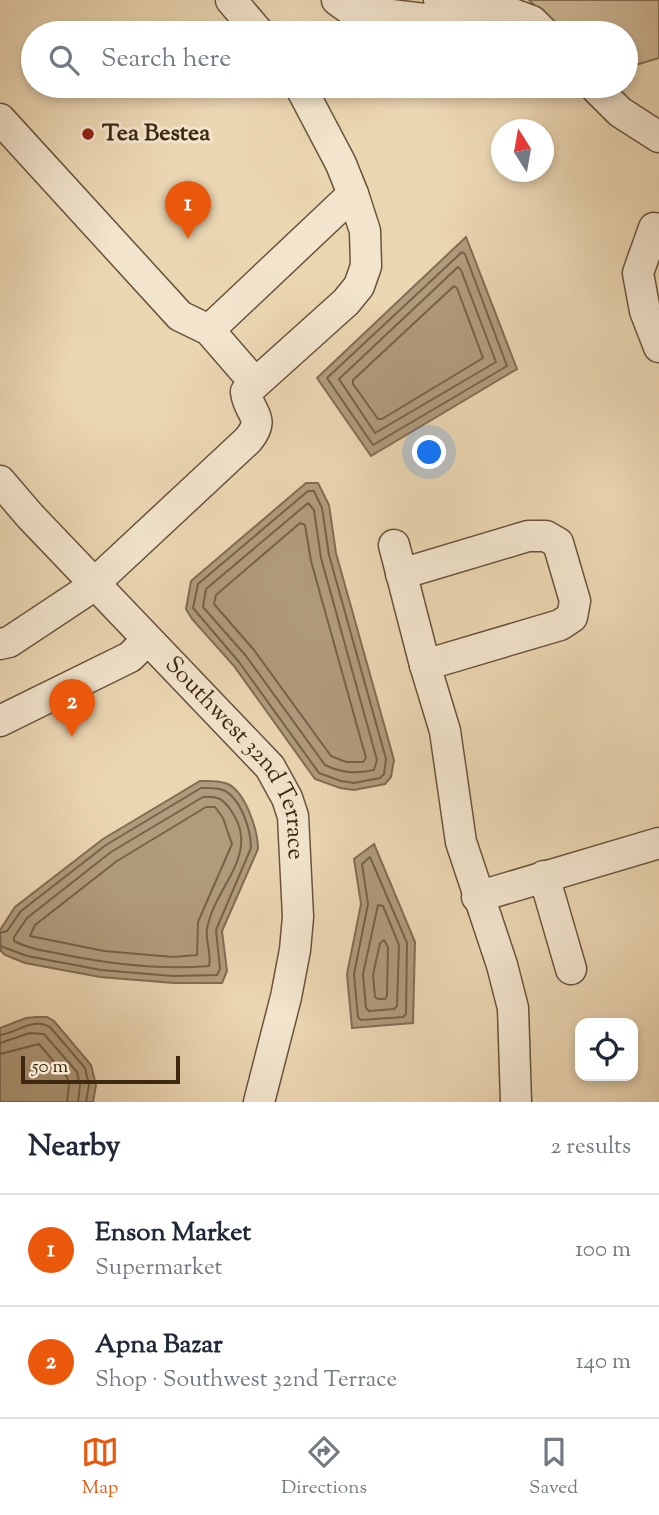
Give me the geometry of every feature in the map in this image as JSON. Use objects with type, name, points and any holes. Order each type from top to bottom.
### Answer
[{"type":"street","points":[[231,0],[249,21]]},
{"type":"street","points":[[337,0],[351,10],[441,21]]},
{"type":"street","points":[[439,0],[495,5],[532,21]]},
{"type":"street","points":[[452,21],[495,5]]},
{"type":"street","points":[[0,644],[9,642],[63,608],[94,583],[256,430],[258,420],[248,402],[246,392],[339,309],[359,286],[367,255],[365,231],[341,164],[305,98]]},
{"type":"street","points":[[606,98],[620,112],[659,137]]},
{"type":"street","points":[[0,119],[180,316],[209,330],[256,383]]},
{"type":"street","points":[[209,330],[353,194]]},
{"type":"street","points":[[657,225],[638,273],[645,311],[659,347]]},
{"type":"street","name":"Southwest 32nd Terrace","points":[[0,481],[147,640],[270,767],[287,798],[293,816],[299,917],[286,997],[259,1102]]},
{"type":"street","points":[[401,574],[528,536],[545,536],[558,543],[575,601],[572,617],[560,625],[425,665]]},
{"type":"street","points":[[394,545],[445,731],[461,842],[477,897],[502,965],[513,1008],[516,1102]]},
{"type":"street","points":[[0,721],[130,657],[147,640]]},
{"type":"street","points":[[477,897],[659,843]]},
{"type":"street","points":[[544,876],[571,969]]},
{"type":"shaded area","points":[[529,0],[659,0],[659,58],[638,64],[638,21],[550,21]]},
{"type":"water","points":[[466,237],[517,369],[371,456],[317,378]]},
{"type":"water","points":[[306,483],[318,483],[329,505],[336,553],[394,760],[391,777],[385,784],[354,790],[315,779],[234,666],[186,609],[191,581]]},
{"type":"water","points":[[200,781],[228,784],[240,795],[250,813],[258,849],[222,931],[227,971],[222,983],[174,983],[100,977],[25,963],[1,951],[0,930],[15,907],[103,839]]},
{"type":"water","points":[[374,844],[415,942],[413,1023],[352,1028],[347,974],[361,904],[354,859]]},
{"type":"water","points":[[47,1017],[54,1021],[91,1065],[96,1085],[93,1102],[0,1102],[0,1028],[26,1018]]},
{"type":"place","name":"Tea Bestea","points":[[88,134]]},
{"type":"place","name":"Enson Market","points":[[188,239]]},
{"type":"place","name":"Apna Bazar","points":[[72,737]]}]
